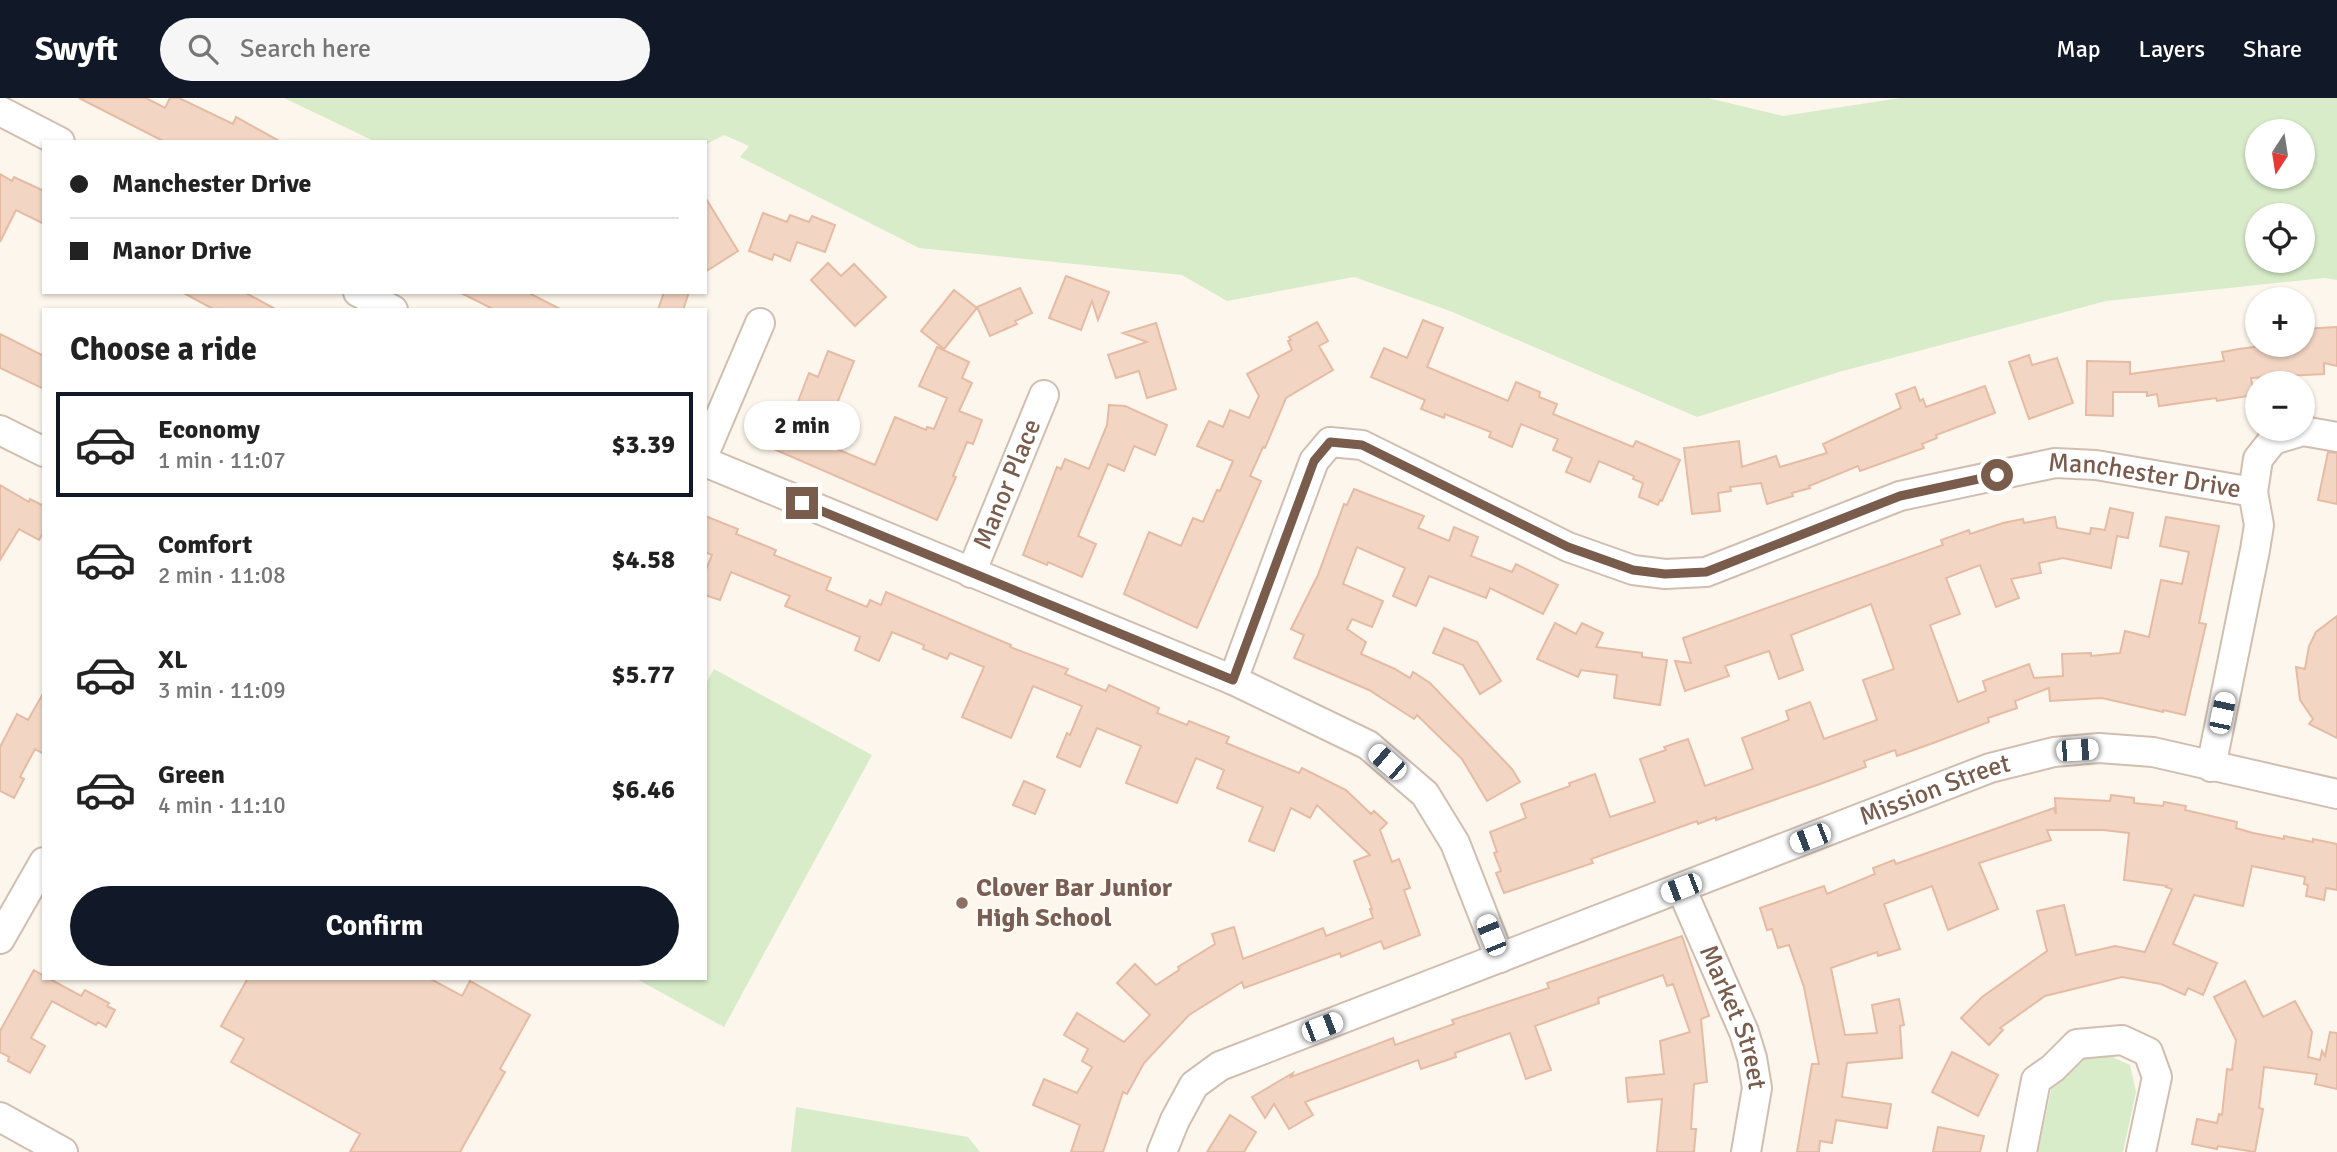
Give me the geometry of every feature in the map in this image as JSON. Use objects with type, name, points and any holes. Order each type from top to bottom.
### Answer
[{"type":"street","points":[[0,111],[56,140]]},
{"type":"street","points":[[362,294],[389,308]]},
{"type":"street","points":[[707,447],[760,323]]},
{"type":"street","name":"Manor Place","points":[[971,573],[1044,394]]},
{"type":"street","points":[[0,430],[42,451]]},
{"type":"street","name":"Manchester Drive","points":[[2211,767],[2259,525],[2253,492],[2258,458],[2273,440],[2304,431],[2337,437]]},
{"type":"street","name":"Manchester Drive","points":[[1233,680],[1314,461],[1330,442],[1362,445],[1568,547],[1633,570],[1665,574],[1706,572],[1900,496],[2055,463],[2096,465],[2253,492]]},
{"type":"street","points":[[707,464],[1233,680],[1368,745],[1425,794],[1455,843],[1500,958]]},
{"type":"street","name":"Mission Street","points":[[1162,1152],[1194,1085],[1220,1066],[1990,768],[2054,752],[2099,748],[2153,752],[2337,794]]},
{"type":"street","points":[[0,939],[42,866]]},
{"type":"street","name":"Market Street","points":[[1681,888],[1744,1032],[1752,1058],[1757,1088],[1746,1152]]},
{"type":"street","points":[[2022,1152],[2036,1080],[2053,1068],[2077,1044],[2122,1040],[2148,1052],[2157,1077],[2141,1152]]},
{"type":"street","points":[[0,1117],[63,1152]]},
{"type":"green space","points":[[284,98],[1708,98],[1783,116],[1900,98],[2337,98],[2337,280],[2324,278],[2106,301],[1839,372],[1697,417],[1450,311],[1354,277],[1227,301],[1182,275],[919,248],[740,157],[749,146],[724,135],[707,144],[707,140],[372,140]]},
{"type":"green space","points":[[714,669],[872,755],[724,1027],[639,980],[707,980],[707,681]]},
{"type":"green space","points":[[2110,1056],[2130,1065],[2136,1092],[2123,1152],[2038,1152],[2054,1075],[2073,1059]]},
{"type":"green space","points":[[796,1107],[968,1137],[980,1152],[791,1152]]},
{"type":"building","points":[[79,98],[146,98],[165,108],[170,98],[179,98],[233,124],[236,117],[277,140],[161,140]]},
{"type":"building","points":[[0,174],[12,181],[14,177],[42,190],[42,223],[16,210],[0,242]]},
{"type":"building","points":[[707,200],[738,251],[707,271]]},
{"type":"building","points":[[763,213],[787,222],[790,215],[809,222],[812,216],[835,225],[825,252],[797,242],[790,261],[774,254],[772,260],[749,251]]},
{"type":"building","points":[[828,263],[841,276],[854,264],[886,297],[855,326],[811,280]]},
{"type":"building","points":[[1066,276],[1109,292],[1098,320],[1092,301],[1081,330],[1049,318]]},
{"type":"building","points":[[1020,288],[1032,313],[1015,321],[1017,324],[990,336],[977,307]]},
{"type":"building","points":[[954,290],[977,308],[944,349],[921,331]]},
{"type":"building","points":[[186,294],[248,294],[273,308],[211,308]]},
{"type":"building","points":[[463,294],[531,294],[558,308],[491,308]]},
{"type":"building","points":[[663,294],[688,294],[684,308],[659,308]]},
{"type":"building","points":[[1423,320],[1443,328],[1427,367],[1508,401],[1516,382],[1540,392],[1539,397],[1557,404],[1553,414],[1633,447],[1636,441],[1680,460],[1662,501],[1660,500],[1658,505],[1639,497],[1643,483],[1633,479],[1634,476],[1599,461],[1590,482],[1566,472],[1572,458],[1553,450],[1558,439],[1521,424],[1512,447],[1489,437],[1491,432],[1445,414],[1444,418],[1421,409],[1425,400],[1371,377],[1384,348],[1407,358]]},
{"type":"building","points":[[1317,322],[1328,341],[1319,346],[1333,370],[1286,398],[1250,476],[1261,481],[1197,628],[1124,594],[1149,532],[1181,546],[1193,518],[1203,522],[1217,490],[1220,491],[1233,461],[1197,446],[1209,421],[1223,427],[1230,410],[1249,418],[1259,396],[1247,374],[1292,350],[1289,337]]},
{"type":"building","points":[[1156,323],[1176,389],[1147,398],[1139,371],[1116,378],[1108,355],[1147,342],[1123,333]]},
{"type":"building","points":[[2337,327],[2337,366],[2324,363],[2324,374],[2315,374],[2315,371],[2245,371],[2245,396],[2159,406],[2157,394],[2147,396],[2147,392],[2113,392],[2113,416],[2086,415],[2087,361],[2130,362],[2130,374],[2224,361],[2222,352],[2245,348],[2245,357],[2315,357],[2315,328]]},
{"type":"building","points":[[0,334],[42,355],[42,388],[0,368]]},
{"type":"building","points":[[937,347],[969,362],[962,378],[972,383],[959,411],[982,420],[973,444],[967,442],[953,476],[956,477],[937,520],[760,443],[768,425],[763,423],[771,402],[794,412],[809,373],[818,377],[828,351],[854,361],[834,411],[817,404],[803,435],[875,465],[895,417],[926,430],[927,427],[934,429],[947,398],[919,386]]},
{"type":"building","points":[[2029,355],[2032,365],[2057,358],[2073,403],[2029,419],[2009,362]]},
{"type":"building","points":[[1985,386],[1995,413],[1936,435],[1937,438],[1922,444],[1924,448],[1860,471],[1858,466],[1809,486],[1810,488],[1792,493],[1793,496],[1767,504],[1761,483],[1730,487],[1731,491],[1718,493],[1720,511],[1692,514],[1684,448],[1739,441],[1742,467],[1776,456],[1780,467],[1827,453],[1823,444],[1901,408],[1896,394],[1915,387],[1920,401],[1923,399],[1926,407]]},
{"type":"building","points":[[1109,405],[1125,406],[1167,425],[1155,455],[1134,446],[1124,471],[1108,464],[1078,536],[1096,544],[1082,577],[1048,562],[1047,565],[1023,555],[1057,467],[1061,469],[1065,459],[1089,469],[1107,425]]},
{"type":"building","points":[[2328,452],[2337,453],[2337,504],[2318,500]]},
{"type":"building","points":[[0,485],[29,502],[30,499],[42,505],[42,535],[39,540],[19,529],[0,560]]},
{"type":"building","points":[[1354,489],[1424,516],[1418,528],[1449,541],[1454,527],[1478,537],[1471,556],[1512,572],[1516,564],[1558,585],[1543,614],[1490,588],[1486,598],[1429,576],[1416,606],[1393,596],[1405,568],[1357,547],[1343,584],[1383,601],[1372,627],[1352,619],[1347,629],[1366,642],[1361,654],[1410,678],[1413,672],[1430,683],[1512,769],[1520,782],[1487,801],[1462,759],[1417,715],[1414,719],[1369,690],[1294,658],[1304,635],[1291,629],[1318,575],[1344,504],[1347,505]]},
{"type":"building","points":[[2110,508],[2133,513],[2128,538],[2117,536],[2111,568],[2063,558],[2039,563],[2041,573],[2011,579],[2019,598],[1996,607],[1980,565],[1946,578],[1960,614],[1930,625],[1958,702],[1986,691],[1983,681],[2029,664],[2034,678],[2063,676],[2062,654],[2091,653],[2091,656],[2120,653],[2125,631],[2149,637],[2161,580],[2182,584],[2189,552],[2160,546],[2166,517],[2219,526],[2199,623],[2206,624],[2185,715],[2102,698],[2050,701],[2049,688],[2015,701],[2017,708],[1988,718],[1989,722],[1936,742],[1897,756],[1895,750],[1864,761],[1866,767],[1820,784],[1716,820],[1716,817],[1698,824],[1697,821],[1591,859],[1593,863],[1504,893],[1496,873],[1501,871],[1490,832],[1526,818],[1521,804],[1595,774],[1610,817],[1655,802],[1640,759],[1688,739],[1705,786],[1753,769],[1742,738],[1789,720],[1786,711],[1810,702],[1824,739],[1877,720],[1863,680],[1894,669],[1871,604],[1791,635],[1803,670],[1779,679],[1769,651],[1725,666],[1729,676],[1685,691],[1675,661],[1691,663],[1683,638],[1943,545],[1941,540],[1969,530],[1970,534],[2023,519],[2024,523],[2055,517],[2057,528],[2090,534],[2091,528],[2105,530]]},
{"type":"building","points":[[707,517],[738,529],[736,534],[776,550],[774,555],[831,578],[826,590],[867,607],[870,600],[881,605],[886,592],[1011,645],[1010,647],[1068,669],[1065,674],[1106,691],[1109,685],[1159,708],[1157,713],[1187,725],[1189,721],[1229,737],[1226,743],[1299,773],[1302,768],[1346,790],[1371,814],[1374,811],[1387,823],[1380,830],[1392,862],[1399,859],[1410,888],[1404,890],[1420,935],[1384,949],[1381,941],[1341,957],[1340,953],[1244,988],[1242,982],[1189,1015],[1144,1063],[1127,1094],[1123,1092],[1103,1152],[1071,1152],[1080,1125],[1033,1105],[1044,1079],[1077,1093],[1092,1067],[1082,1061],[1088,1049],[1064,1035],[1077,1013],[1124,1042],[1150,1015],[1117,983],[1135,964],[1156,985],[1179,970],[1178,967],[1215,944],[1212,934],[1234,927],[1243,959],[1323,928],[1326,936],[1373,918],[1354,861],[1370,855],[1317,805],[1310,818],[1291,808],[1274,851],[1249,841],[1263,807],[1217,788],[1224,770],[1196,758],[1177,803],[1126,783],[1141,746],[1097,728],[1080,767],[1057,757],[1082,706],[1033,686],[1011,738],[962,717],[984,667],[950,653],[947,659],[923,649],[924,645],[892,632],[879,661],[855,650],[860,637],[785,606],[790,596],[731,572],[720,600],[707,596],[707,567],[712,555],[707,553]]},
{"type":"building","points":[[2337,616],[2337,738],[2309,724],[2313,719],[2300,700],[2296,667],[2305,669],[2309,646],[2316,632]]},
{"type":"building","points":[[1555,623],[1576,634],[1582,623],[1603,633],[1596,647],[1642,653],[1642,657],[1667,660],[1660,705],[1614,698],[1617,675],[1581,670],[1578,677],[1537,659]]},
{"type":"building","points":[[1444,628],[1477,642],[1501,681],[1480,694],[1463,665],[1433,653]]},
{"type":"building","points":[[42,696],[42,753],[35,749],[20,777],[24,779],[14,798],[0,791],[0,747],[17,714],[28,720]]},
{"type":"building","points":[[1024,781],[1045,790],[1035,814],[1013,805]]},
{"type":"building","points":[[2111,795],[2134,798],[2134,803],[2163,806],[2164,802],[2186,806],[2185,810],[2237,822],[2236,828],[2253,833],[2337,844],[2337,890],[2326,888],[2324,900],[2306,896],[2308,885],[2304,884],[2305,877],[2252,866],[2243,906],[2194,895],[2173,944],[2217,963],[2203,995],[2188,988],[2185,995],[2161,984],[2122,977],[2045,996],[2000,1028],[2003,1030],[1989,1045],[1961,1018],[1982,997],[2047,951],[2037,911],[2064,905],[2076,955],[2115,946],[2145,952],[2172,889],[2124,880],[2129,833],[2047,830],[2051,840],[1979,863],[1998,909],[1948,930],[1932,886],[1884,904],[1900,949],[1878,956],[1877,952],[1831,968],[1845,1035],[1877,1033],[1872,1005],[1899,999],[1904,1025],[1900,1026],[1902,1058],[1847,1063],[1842,1097],[1891,1104],[1887,1128],[1836,1120],[1832,1143],[1820,1141],[1819,1152],[1797,1152],[1812,1064],[1819,1064],[1804,987],[1789,945],[1778,948],[1772,929],[1767,930],[1760,908],[1824,886],[1827,894],[1875,874],[1873,868],[1894,860],[1896,864],[2054,808],[2056,814],[2055,798],[2110,801]]},
{"type":"building","points":[[1682,936],[1709,1016],[1701,1019],[1707,1082],[1694,1084],[1691,1129],[1696,1129],[1694,1152],[1657,1152],[1662,1099],[1628,1102],[1626,1078],[1664,1074],[1660,1041],[1690,1032],[1673,984],[1667,986],[1663,975],[1598,998],[1599,1003],[1535,1026],[1551,1070],[1526,1079],[1510,1033],[1421,1069],[1418,1060],[1305,1102],[1313,1115],[1289,1129],[1274,1104],[1265,1118],[1252,1097],[1293,1073],[1291,1077],[1393,1038],[1395,1045],[1454,1024],[1452,1020],[1549,988],[1547,983]]},
{"type":"building","points":[[34,970],[42,975],[42,980],[52,980],[81,996],[85,990],[109,1003],[107,1006],[115,1010],[106,1027],[98,1022],[96,1025],[52,1001],[31,1038],[45,1046],[30,1073],[8,1061],[9,1057],[0,1052],[0,1031]]},
{"type":"building","points":[[247,980],[433,980],[462,996],[470,981],[530,1015],[500,1069],[505,1072],[460,1152],[350,1152],[360,1134],[231,1062],[244,1039],[221,1026]]},
{"type":"building","points":[[2245,981],[2263,1017],[2295,1001],[2312,1032],[2308,1057],[2320,1060],[2322,1051],[2325,1056],[2330,1032],[2337,1033],[2337,1089],[2315,1084],[2317,1074],[2264,1067],[2259,1108],[2263,1109],[2255,1152],[2192,1144],[2197,1119],[2217,1123],[2219,1114],[2222,1115],[2227,1069],[2232,1070],[2236,1040],[2214,997]]},
{"type":"building","points":[[1952,1052],[1998,1075],[1978,1116],[1932,1092]]},
{"type":"building","points":[[1230,1115],[1256,1132],[1244,1152],[1207,1152]]},
{"type":"building","points":[[1938,1127],[1984,1136],[1980,1152],[1933,1152]]},
{"type":"place","name":"Clover Bar Junior High School","points":[[962,903]]},
{"type":"route","points":[[802,503],[1233,680],[1314,461],[1330,442],[1362,445],[1568,547],[1633,570],[1665,574],[1706,572],[1900,496],[1997,475]]}]
